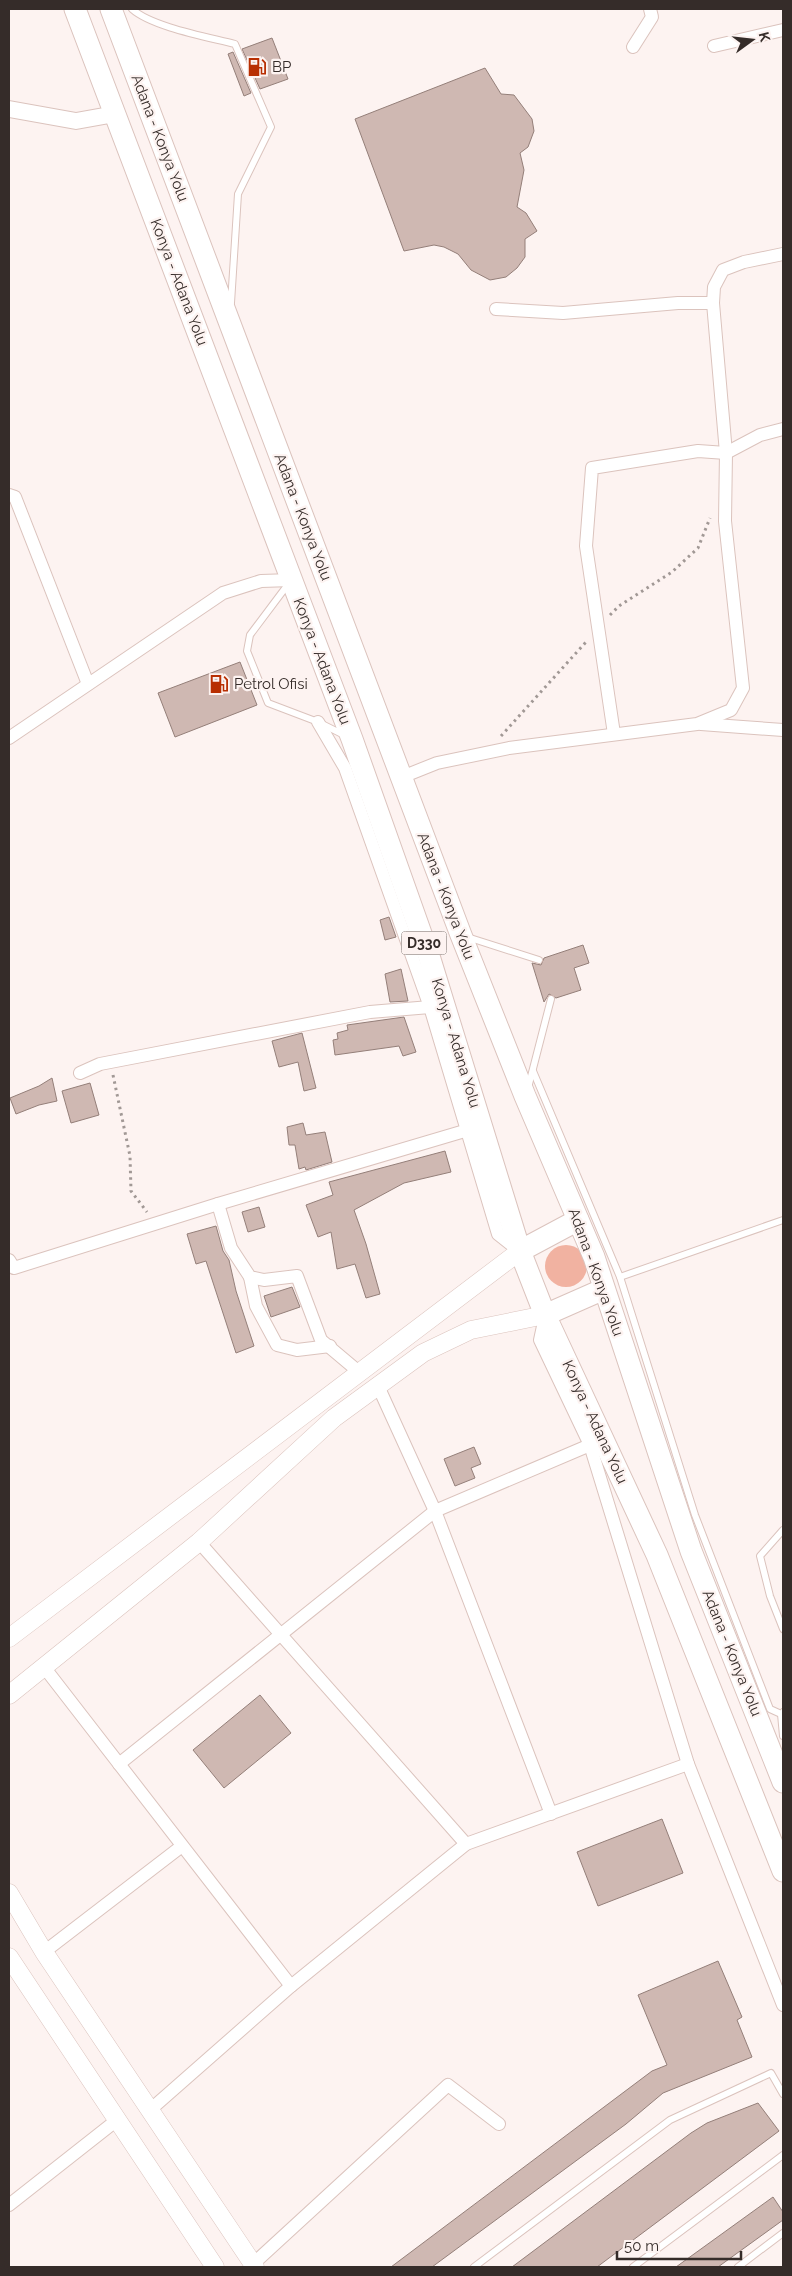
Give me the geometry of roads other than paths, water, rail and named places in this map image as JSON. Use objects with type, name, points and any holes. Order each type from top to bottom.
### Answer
[{"type":"highway","name":"Konya - Adana Yolu","points":[[75,9],[352,739],[429,956],[520,1251],[545,1315],[658,1555],[783,1871]]},
{"type":"highway","name":"Adana - Konya Yolu","points":[[111,9],[461,935],[525,1096],[578,1220],[612,1283],[691,1551],[783,1782]]},
{"type":"highway","points":[[520,1251],[578,1220]]},
{"type":"highway","points":[[545,1315],[612,1283]]},
{"type":"main road","points":[[9,1638],[520,1251]]},
{"type":"main road","points":[[9,1695],[199,1542],[334,1418],[423,1353],[471,1330],[545,1315]]},
{"type":"main road","points":[[9,1893],[44,1952],[254,2265]]},
{"type":"main road","points":[[9,1957],[215,2267]]},
{"type":"street","points":[[633,46],[652,17],[650,9]]},
{"type":"street","points":[[714,46],[783,30]]},
{"type":"street","points":[[9,109],[76,121],[115,114]]},
{"type":"street","points":[[697,724],[731,710],[743,688],[725,521],[726,453],[713,303],[714,287],[723,270],[744,262],[783,254]]},
{"type":"street","points":[[496,309],[564,313],[678,302],[713,303]]},
{"type":"street","points":[[614,734],[586,546],[592,468],[698,451],[726,453],[760,436],[783,428]]},
{"type":"street","points":[[9,495],[15,497],[88,684]]},
{"type":"street","points":[[9,738],[223,593],[262,581],[292,580]]},
{"type":"street","points":[[318,722],[345,768],[430,1007],[498,1234],[520,1251]]},
{"type":"street","points":[[402,777],[437,763],[509,748],[614,734],[697,724],[783,730]]},
{"type":"street","points":[[80,1073],[110,1062],[370,1012],[430,1007]]},
{"type":"street","points":[[9,1260],[14,1268],[218,1204],[468,1130]]},
{"type":"street","points":[[218,1204],[231,1248],[250,1277],[256,1306],[277,1344],[297,1350],[330,1346]]},
{"type":"street","points":[[250,1277],[264,1280],[296,1276],[321,1340],[359,1372]]},
{"type":"street","points":[[545,1315],[540,1340],[590,1445],[688,1764],[783,2005]]},
{"type":"street","points":[[378,1386],[434,1511],[551,1814]]},
{"type":"street","points":[[119,1764],[434,1511],[590,1445]]},
{"type":"street","points":[[199,1542],[466,1844]]},
{"type":"street","points":[[44,1666],[290,1986]]},
{"type":"street","points":[[150,2110],[290,1986],[466,1844],[688,1764]]},
{"type":"street","points":[[44,1952],[182,1846]]},
{"type":"street","points":[[254,2265],[448,2085],[499,2124]]},
{"type":"street","points":[[9,2206],[118,2120]]},
{"type":"lane","points":[[132,9],[138,14],[180,30],[235,44],[271,127],[238,194],[230,322]]},
{"type":"lane","points":[[292,580],[250,635],[246,651],[268,703],[318,722],[352,739]]},
{"type":"lane","points":[[461,935],[540,960]]},
{"type":"lane","points":[[525,1096],[551,999]]},
{"type":"lane","points":[[533,1071],[612,1283],[694,1515],[770,1709],[782,1713],[783,1736]]},
{"type":"lane","points":[[612,1283],[783,1220]]},
{"type":"lane","points":[[783,1530],[760,1556],[770,1596],[783,1630]]},
{"type":"lane","points":[[474,2267],[670,2120],[771,2073],[783,2094]]},
{"type":"lane","points":[[633,2267],[783,2155]]},
{"type":"lane","points":[[738,2267],[783,2233]]},
{"type":"place","name":"BP","points":[[257,67]]},
{"type":"place","name":"Petrol Ofisi","points":[[219,684]]}]
